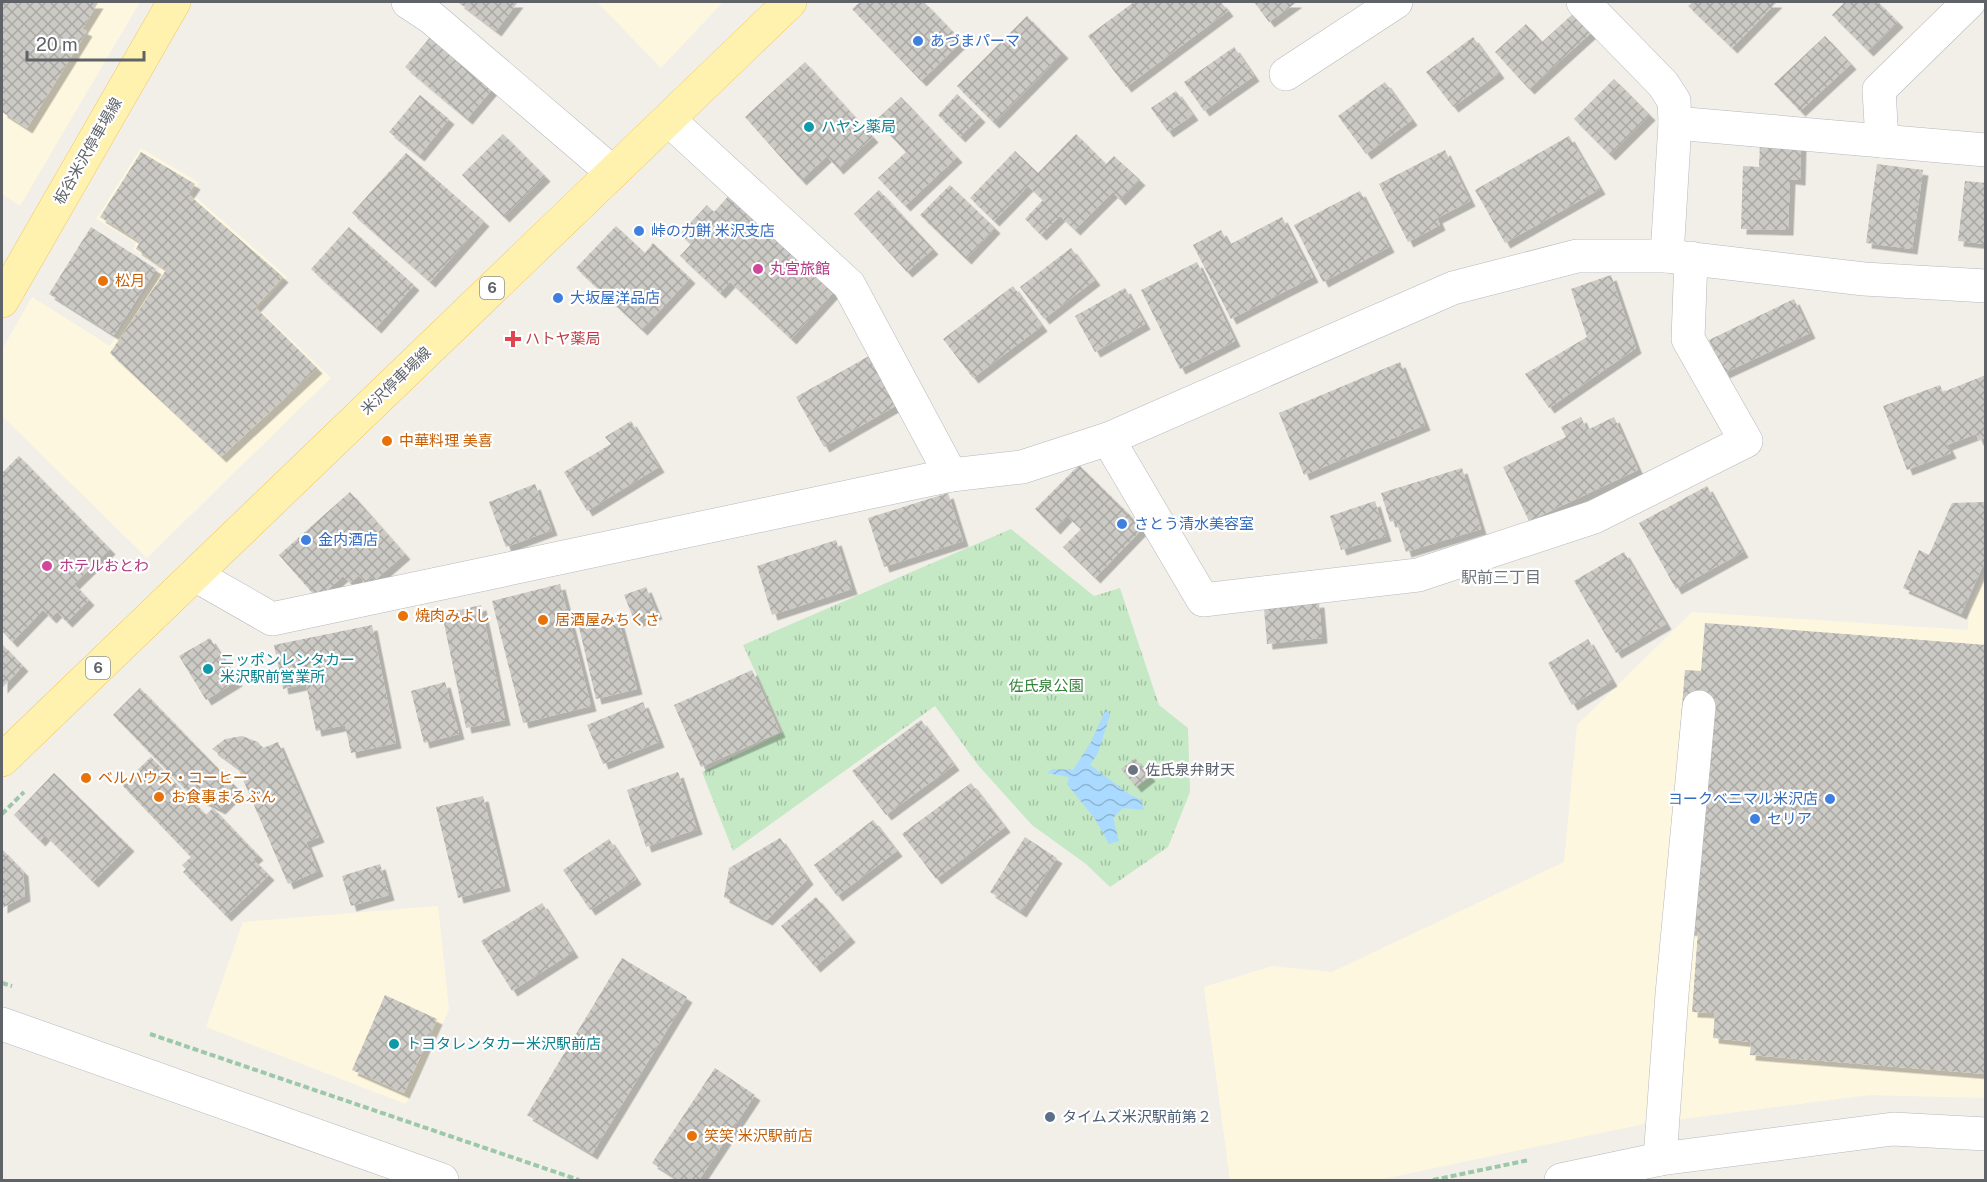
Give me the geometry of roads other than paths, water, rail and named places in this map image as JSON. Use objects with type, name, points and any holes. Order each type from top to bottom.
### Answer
[{"type":"main road","name":"板谷米沢停車場線","points":[[2,301],[174,2]]},
{"type":"main road","name":"米沢停車場線","points":[[2,760],[790,2]]},
{"type":"street","points":[[408,2],[432,18],[612,172]]},
{"type":"street","points":[[1286,74],[1396,2]]},
{"type":"street","points":[[1882,141],[1879,90],[1969,2]]},
{"type":"street","points":[[1108,439],[1203,600],[1418,575],[1594,517],[1746,441],[1689,339],[1679,257],[1674,101],[1663,84],[1600,8]]},
{"type":"street","points":[[669,120],[849,285],[951,475]]},
{"type":"street","points":[[1675,123],[1986,150]]},
{"type":"street","points":[[195,575],[272,619],[951,475],[1023,467],[1108,439],[1453,288],[1577,256],[1679,257],[1864,279],[1986,286]]},
{"type":"street","points":[[1660,1159],[1672,994],[1699,707]]},
{"type":"street","points":[[2,1024],[442,1180]]},
{"type":"street","points":[[1561,1180],[1660,1159],[1893,1129],[1986,1134]]},
{"type":"water","points":[[1106,709],[1110,715],[1098,753],[1090,765],[1129,794],[1141,800],[1144,810],[1123,808],[1113,818],[1119,841],[1109,844],[1095,819],[1067,784],[1069,777],[1047,773],[1053,769],[1073,770],[1091,742]]},
{"type":"place","name":"あづまパーマ","points":[[918,41]]},
{"type":"place","name":"ハヤシ薬局","points":[[809,127]]},
{"type":"place","name":"峠の力餅 米沢支店","points":[[639,231]]},
{"type":"place","name":"丸宮旅館","points":[[758,269]]},
{"type":"place","name":"松月","points":[[103,281]]},
{"type":"place","name":"大坂屋洋品店","points":[[558,298]]},
{"type":"place","name":"ハトヤ薬局","points":[[513,339]]},
{"type":"place","name":"中華料理 美喜","points":[[387,441]]},
{"type":"place","name":"さとう清水美容室","points":[[1122,524]]},
{"type":"place","name":"金内酒店","points":[[306,540]]},
{"type":"place","name":"ホテルおとわ","points":[[47,566]]},
{"type":"place","name":"焼肉みよし","points":[[403,616]]},
{"type":"place","name":"居酒屋みちくさ","points":[[543,620]]},
{"type":"place","name":"ニッポンレンタカー 米沢駅前営業所","points":[[208,669]]},
{"type":"place","name":"佐氏泉弁財天","points":[[1133,770]]},
{"type":"place","name":"ベルハウス・コーヒー","points":[[86,778]]},
{"type":"place","name":"お食事まるぶん","points":[[159,797]]},
{"type":"place","name":"ヨークベニマル米沢店","points":[[1830,799]]},
{"type":"place","name":"セリア","points":[[1755,819]]},
{"type":"place","name":"トヨタレンタカー米沢駅前店","points":[[394,1044]]},
{"type":"place","name":"タイムズ米沢駅前第２","points":[[1050,1117]]},
{"type":"place","name":"笑笑 米沢駅前店","points":[[692,1136]]},
{"type":"district","name":"駅前三丁目","points":[[1501,577]]},
{"type":"park label","name":"佐氏泉公園","points":[[1046,686]]}]
